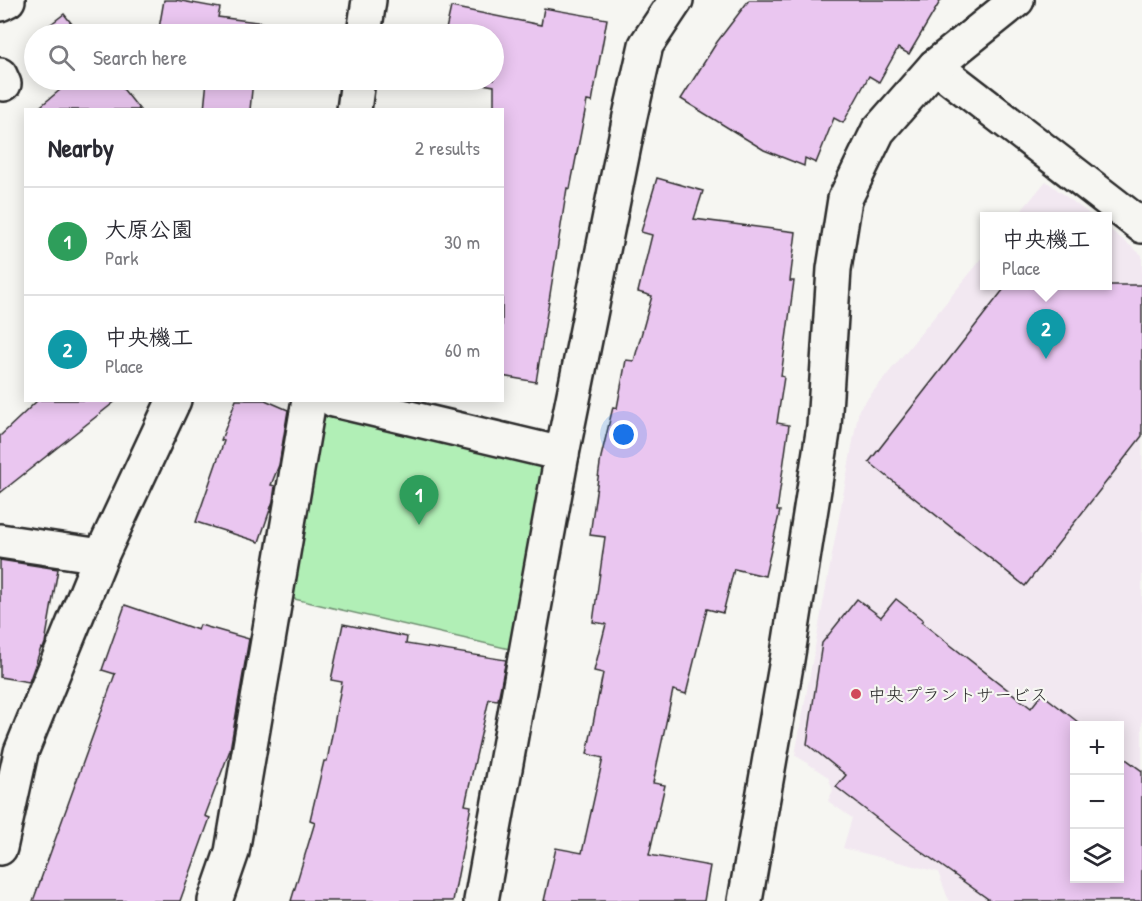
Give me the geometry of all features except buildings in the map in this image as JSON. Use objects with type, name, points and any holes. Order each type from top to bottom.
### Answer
[{"type":"street","points":[[0,4],[8,0]]},
{"type":"street","points":[[365,24],[369,0]]},
{"type":"street","points":[[481,901],[562,454],[630,116],[646,45],[676,0]]},
{"type":"street","points":[[745,901],[787,660],[824,426],[834,269],[845,199],[878,131],[935,66],[1017,0]]},
{"type":"street","points":[[935,66],[1142,226]]},
{"type":"street","points":[[354,108],[357,90]]},
{"type":"street","points":[[0,848],[21,752],[101,556],[173,402]]},
{"type":"street","points":[[215,901],[232,852],[309,402]]},
{"type":"street","points":[[342,402],[562,454]]},
{"type":"street","points":[[0,540],[101,556]]},
{"type":"shaded area","points":[[1046,181],[1087,212],[1020,212]]},
{"type":"shaded area","points":[[1112,231],[1142,255],[1142,901],[949,901],[938,872],[843,848],[852,818],[828,801],[833,790],[828,777],[795,755],[859,409],[980,261],[980,290],[1112,290]]},
{"type":"green space","points":[[309,402],[562,454],[527,653],[277,595]]},
{"type":"place","name":"中央機工","points":[[1046,359]]},
{"type":"place","name":"大原公園","points":[[419,525]]},
{"type":"place","name":"中央プラントサービス","points":[[856,694]]}]
